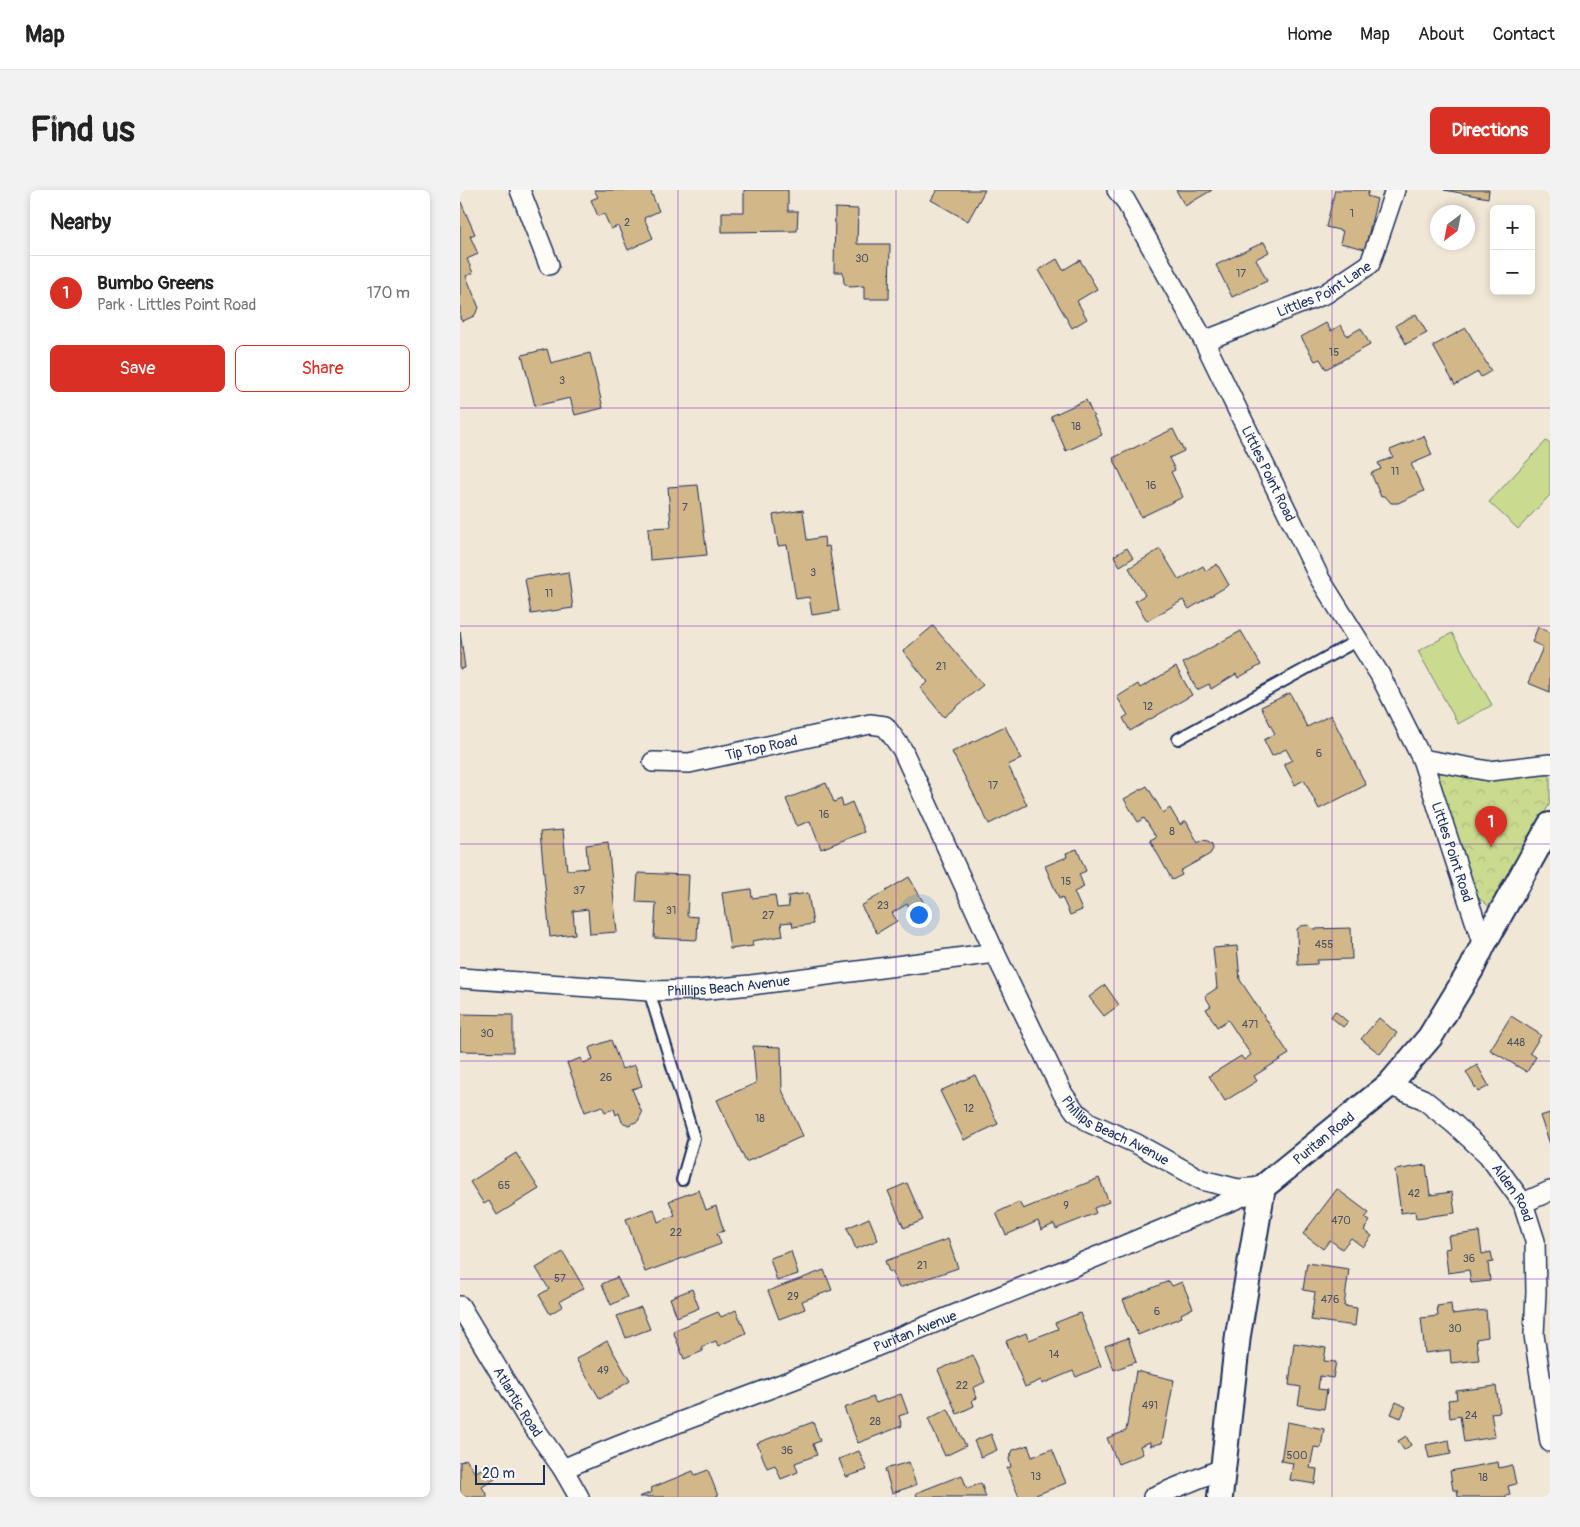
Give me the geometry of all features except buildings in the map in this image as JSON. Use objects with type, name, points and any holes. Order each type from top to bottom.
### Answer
[{"type":"street","points":[[520,190],[549,265]]},
{"type":"street","name":"Littles Point Road","points":[[1117,190],[1125,200],[1204,341],[1317,572],[1380,675],[1422,759],[1483,945]]},
{"type":"street","name":"Littles Point Lane","points":[[1204,341],[1326,294],[1370,264],[1395,190]]},
{"type":"street","name":"Tip Top Road","points":[[653,762],[689,763],[870,724]]},
{"type":"street","name":"Phillips Beach Avenue","points":[[870,724],[885,726],[902,749],[995,953],[1063,1094],[1075,1111],[1090,1123],[1137,1144],[1202,1180],[1238,1189],[1263,1187]]},
{"type":"street","points":[[1422,759],[1489,771],[1550,764]]},
{"type":"street","name":"Puritan Road","points":[[1263,1187],[1389,1085],[1430,1037],[1472,968],[1550,825]]},
{"type":"street","name":"Phillips Beach Avenue","points":[[460,978],[649,991],[699,990],[995,953]]},
{"type":"street","name":"Alden Road","points":[[1389,1085],[1423,1099],[1453,1123],[1488,1156],[1523,1203],[1536,1241],[1534,1334],[1550,1442]]},
{"type":"street","points":[[1220,1497],[1238,1335],[1263,1187]]},
{"type":"street","name":"Puritan Avenue","points":[[564,1469],[616,1446],[836,1363],[1263,1187]]},
{"type":"street","points":[[1523,1203],[1550,1191]]},
{"type":"street","name":"Atlantic Road","points":[[460,1306],[526,1416],[564,1469],[579,1497]]},
{"type":"street","points":[[1153,1497],[1224,1468]]},
{"type":"lane","points":[[1178,739],[1358,640]]},
{"type":"lane","points":[[649,991],[694,1138],[682,1180]]},
{"type":"green space","points":[[1546,441],[1550,444],[1550,495],[1518,529],[1489,502]]},
{"type":"green space","points":[[1452,633],[1492,705],[1458,724],[1418,651]]},
{"type":"green space","points":[[1434,773],[1550,775],[1550,803],[1491,908],[1470,891]]},
{"type":"place","name":"Bumbo Greens","points":[[1491,847]]}]
